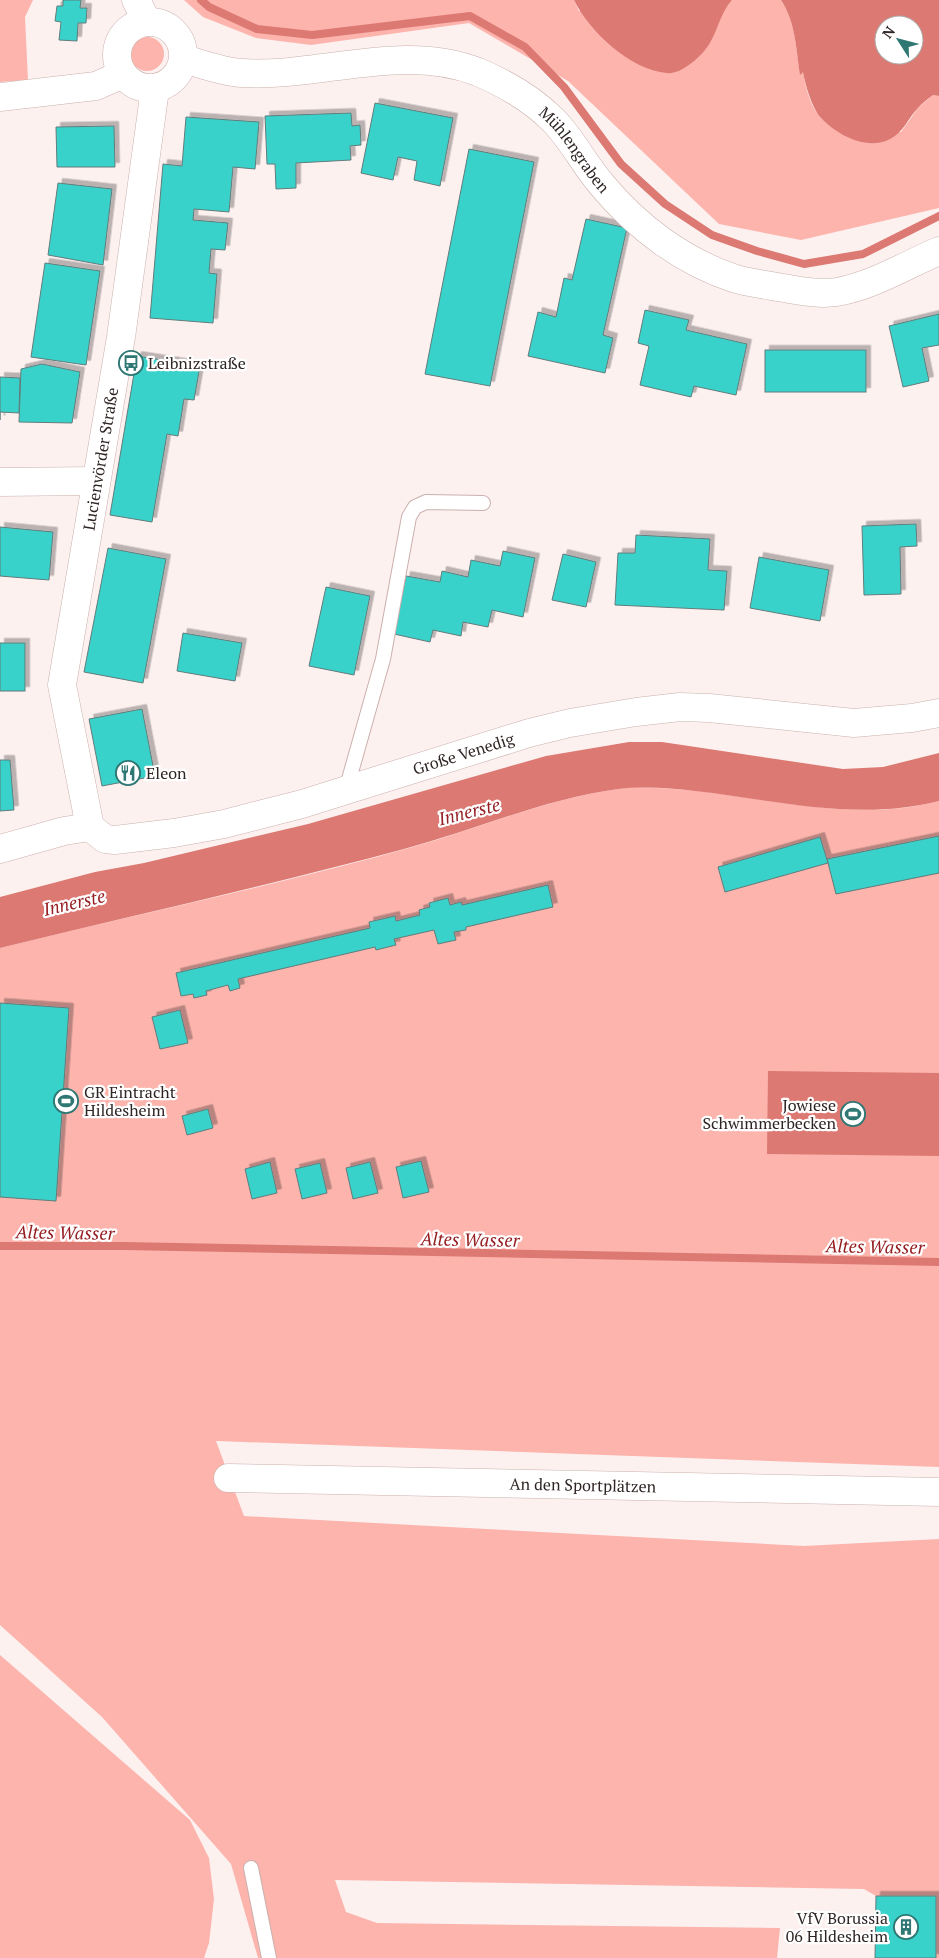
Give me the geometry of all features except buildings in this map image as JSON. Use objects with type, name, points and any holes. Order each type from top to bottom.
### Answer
[{"type":"street","points":[[141,11],[174,32],[180,40],[184,60],[174,78],[166,85],[155,89],[137,86],[123,74],[118,64],[117,52],[120,41],[126,32],[136,25],[141,11]]},
{"type":"street","name":"Mühlengraben","points":[[184,60],[241,73],[318,69],[386,61],[424,60],[453,64],[479,73],[505,86],[553,120],[601,184],[646,230],[677,252],[708,268],[737,279],[802,291],[835,292],[871,282],[939,250]]},
{"type":"street","points":[[0,97],[96,86],[123,74]]},
{"type":"street","name":"Lucienvörder Straße","points":[[90,827],[62,685],[122,337],[155,89]]},
{"type":"street","points":[[0,482],[96,481]]},
{"type":"street","name":"Große Venedig","points":[[90,827],[105,839],[115,840],[174,833],[233,821],[346,790],[530,733],[570,723],[636,712],[680,707],[709,708],[854,723],[912,718],[939,712]]},
{"type":"street","points":[[0,849],[90,827]]},
{"type":"street","name":"An den Sportplätzen","points":[[228,1478],[939,1492]]},
{"type":"lane","points":[[346,790],[384,659],[409,517],[415,506],[426,502],[483,503]]},
{"type":"lane","points":[[251,1868],[269,1958]]},
{"type":"shaded area","points":[[0,0],[33,0],[25,17],[28,80],[0,82]]},
{"type":"shaded area","points":[[184,0],[574,0],[579,11],[728,5],[732,0],[781,0],[793,26],[800,74],[803,71],[808,93],[819,116],[830,125],[853,129],[901,132],[918,108],[933,95],[939,96],[939,208],[801,240],[719,224],[568,81],[469,23],[311,45],[256,38],[203,17]]},
{"type":"shaded area","points":[[147,37],[154,38],[159,42],[163,47],[163,61],[159,66],[154,70],[147,71],[140,70],[135,66],[131,61],[130,54],[131,47],[135,42],[140,38]]},
{"type":"shaded area","points":[[635,787],[692,791],[833,809],[859,810],[912,807],[939,801],[939,1467],[216,1441],[244,1516],[804,1546],[939,1539],[939,1958],[936,1958],[936,1896],[876,1896],[864,1889],[335,1880],[346,1912],[377,1923],[780,1928],[777,1958],[258,1958],[231,1864],[102,1717],[0,1625],[0,948],[364,860],[443,838],[551,803],[579,796]]},
{"type":"shaded area","points":[[0,1655],[190,1820],[209,1858],[214,1899],[209,1943],[204,1958],[0,1958]]},
{"type":"water","points":[[574,0],[732,0],[702,54],[677,72],[667,73],[639,65],[612,47],[590,24]]},
{"type":"water","points":[[781,0],[939,0],[939,96],[933,95],[923,103],[899,133],[890,139],[872,143],[862,142],[844,135],[821,118],[812,102],[803,72],[800,75],[795,36],[790,18]]},
{"type":"water","name":"Innerste","points":[[629,742],[662,742],[843,769],[883,767],[939,753],[939,801],[878,810],[847,809],[786,804],[676,789],[618,789],[536,807],[431,841],[354,862],[0,948],[0,897],[95,872],[144,863],[308,824],[546,756]]},
{"type":"water","name":"Jowiese Schwimmerbecken","points":[[768,1071],[939,1073],[939,1156],[767,1154]]},
{"type":"waterway","points":[[201,0],[209,7],[257,29],[312,35],[470,16],[525,47],[564,87],[621,164],[665,204],[712,235],[757,251],[804,264],[863,254],[939,216]]},
{"type":"waterway","name":"Altes Wasser","points":[[0,1246],[124,1246],[939,1262]]},
{"type":"place","name":"Leibnizstraße","points":[[131,363]]},
{"type":"place","name":"Eleon","points":[[128,773]]},
{"type":"place","name":"GR Eintracht Hildesheim","points":[[66,1101]]},
{"type":"place","name":"Jowiese Schwimmerbecken","points":[[853,1114]]},
{"type":"place","name":"VfV Borussia 06 Hildesheim","points":[[906,1927]]}]
